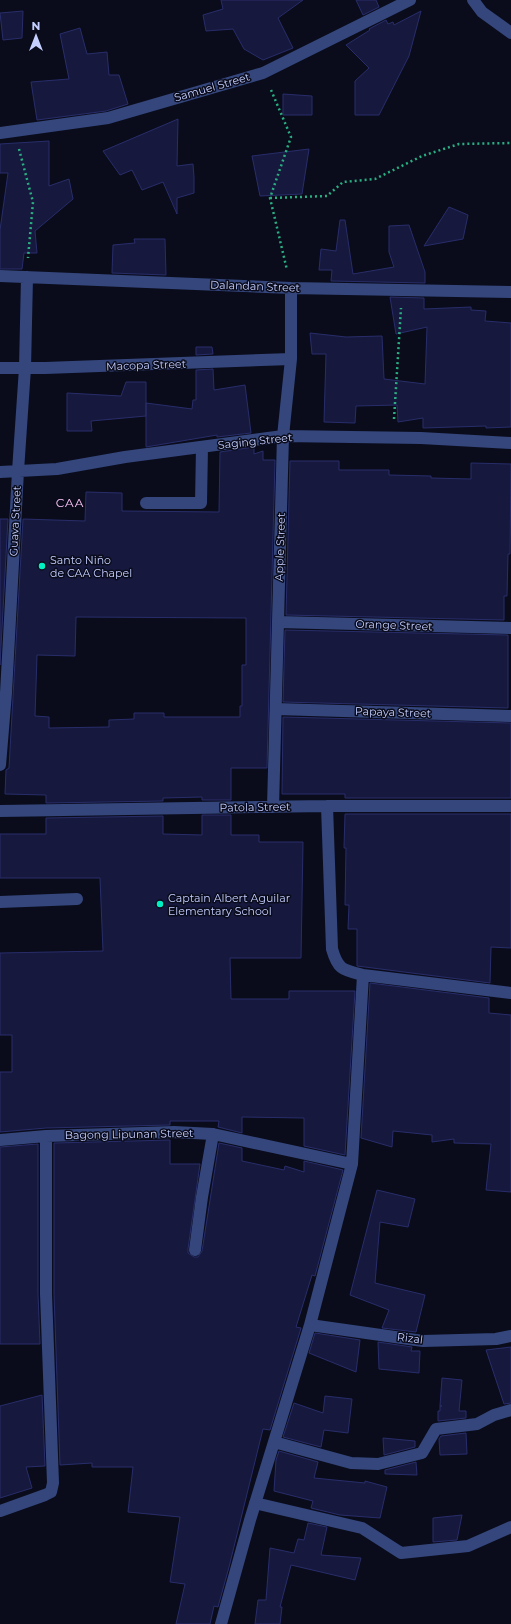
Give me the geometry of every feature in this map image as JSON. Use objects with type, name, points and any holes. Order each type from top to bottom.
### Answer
[{"type":"street","name":"Samuel Street","points":[[0,133],[108,118],[263,73],[410,0]]},
{"type":"street","points":[[472,0],[482,12],[511,34]]},
{"type":"street","name":"Dalandan Street","points":[[0,276],[291,288],[511,292]]},
{"type":"street","name":"Guava Street","points":[[0,765],[3,693],[25,368],[27,276]]},
{"type":"street","name":"Apple Street","points":[[273,807],[283,436],[291,359],[291,288]]},
{"type":"street","name":"Macopa Street","points":[[0,368],[291,359]]},
{"type":"street","name":"Saging Street","points":[[0,472],[57,469],[125,457],[283,436],[421,438],[511,443]]},
{"type":"street","points":[[146,503],[201,503],[202,447]]},
{"type":"street","name":"Orange Street","points":[[278,622],[511,628]]},
{"type":"street","name":"Papaya Street","points":[[276,709],[511,716]]},
{"type":"street","points":[[327,806],[332,949],[335,961],[344,971],[363,976],[511,993]]},
{"type":"street","name":"Patola Street","points":[[0,811],[327,806],[511,806]]},
{"type":"street","points":[[0,902],[77,899]]},
{"type":"street","points":[[222,1624],[256,1503],[310,1324],[352,1164],[363,976]]},
{"type":"street","name":"Bagong Lipunan Street","points":[[0,1140],[46,1136],[174,1132],[213,1134],[352,1164]]},
{"type":"street","points":[[195,1250],[202,1197],[213,1134]]},
{"type":"street","points":[[0,1511],[51,1492],[53,1484],[46,1294],[46,1136]]},
{"type":"street","name":"Rizal","points":[[310,1324],[423,1341],[496,1339],[511,1336]]},
{"type":"street","points":[[274,1442],[351,1463],[378,1464],[422,1453],[436,1429],[477,1424],[494,1415],[511,1410]]},
{"type":"street","points":[[256,1503],[362,1528],[401,1553],[468,1546],[511,1527]]},
{"type":"path","points":[[263,73],[291,137],[270,198],[291,288]]},
{"type":"path","points":[[14,131],[33,202],[27,276]]},
{"type":"path","points":[[270,198],[327,196],[343,182],[374,179],[422,156],[459,144],[511,143]]},
{"type":"path","points":[[393,426],[402,290]]},
{"type":"building","points":[[221,0],[303,0],[278,18],[293,48],[263,60],[244,49],[233,29],[206,31],[203,15],[223,9]]},
{"type":"building","points":[[356,0],[376,0],[379,7],[363,15]]},
{"type":"building","points":[[23,11],[22,38],[3,40],[0,13]]},
{"type":"building","points":[[421,11],[409,56],[379,115],[355,115],[355,81],[369,68],[346,45],[370,30],[369,29],[386,20],[388,24],[393,22],[394,25]]},
{"type":"building","points":[[80,28],[87,54],[107,52],[109,75],[119,75],[128,104],[106,111],[37,120],[31,82],[69,79],[60,34]]},
{"type":"building","points":[[283,94],[312,96],[312,115],[283,115]]},
{"type":"building","points":[[178,119],[177,166],[193,164],[194,193],[177,198],[177,214],[163,182],[142,190],[132,170],[120,175],[103,151]]},
{"type":"building","points":[[49,141],[49,186],[69,179],[73,199],[35,231],[37,253],[24,253],[22,269],[0,269],[0,230],[8,173],[0,173],[0,144]]},
{"type":"building","points":[[309,149],[302,194],[260,196],[252,156]]},
{"type":"building","points":[[449,207],[468,215],[463,239],[424,246]]},
{"type":"building","points":[[340,220],[345,220],[353,274],[394,267],[389,252],[389,226],[409,225],[425,272],[425,283],[331,281],[332,270],[319,270],[321,249],[336,251]]},
{"type":"building","points":[[134,239],[165,239],[166,275],[112,273],[113,245],[135,243]]},
{"type":"building","points":[[390,297],[424,298],[424,309],[471,307],[471,310],[486,311],[485,321],[511,323],[511,427],[486,428],[486,426],[423,428],[423,418],[398,422],[397,405],[356,406],[355,423],[324,422],[326,354],[312,354],[310,333],[346,337],[382,336],[384,379],[425,384],[427,327],[396,334]]},
{"type":"building","points":[[196,347],[212,347],[213,354],[196,355]]},
{"type":"building","points":[[213,369],[214,390],[245,385],[251,433],[217,437],[217,435],[146,447],[146,403],[192,409],[193,400],[196,400],[196,370]]},
{"type":"building","points":[[126,382],[146,382],[146,416],[91,421],[92,431],[67,431],[67,393],[121,396]]},
{"type":"building","points":[[254,447],[254,454],[263,451],[263,460],[275,460],[267,768],[231,768],[231,800],[202,800],[202,797],[163,798],[163,801],[46,803],[46,795],[5,794],[6,770],[9,768],[23,519],[85,521],[86,492],[122,493],[122,511],[219,512],[220,452]],"holes":[[[76,617],[246,618],[246,665],[242,665],[242,706],[240,706],[240,717],[164,717],[164,713],[134,713],[134,719],[109,720],[109,727],[49,728],[49,717],[35,716],[37,655],[75,656]]]},
{"type":"building","points":[[290,461],[339,461],[339,470],[389,470],[389,475],[471,479],[471,463],[511,464],[510,554],[508,554],[507,596],[504,596],[504,620],[286,615]]},
{"type":"building","points":[[0,519],[8,519],[0,665]]},
{"type":"building","points":[[285,630],[508,635],[508,708],[283,702]]},
{"type":"building","points":[[283,717],[511,723],[511,798],[345,798],[345,794],[282,794]]},
{"type":"building","points":[[345,814],[511,814],[511,948],[491,947],[490,983],[357,966],[357,929],[348,929],[349,905],[345,905]]},
{"type":"building","points":[[202,815],[231,815],[231,835],[259,835],[259,842],[303,842],[301,958],[230,958],[231,999],[289,999],[289,991],[355,991],[345,1155],[304,1146],[304,1118],[242,1117],[242,1133],[218,1127],[219,1121],[170,1121],[170,1125],[46,1128],[0,1132],[0,1072],[12,1072],[12,1035],[0,1035],[0,953],[103,951],[100,878],[0,878],[0,834],[46,834],[46,818],[163,816],[163,834],[202,835]]},
{"type":"building","points":[[370,983],[489,998],[489,1013],[511,1015],[511,1192],[486,1190],[491,1144],[454,1143],[454,1139],[432,1142],[432,1135],[393,1131],[392,1147],[361,1138]]},
{"type":"building","points":[[170,1140],[170,1164],[200,1164],[188,1249],[188,1253],[194,1257],[198,1257],[202,1251],[219,1143],[242,1148],[242,1161],[284,1170],[285,1166],[304,1172],[304,1161],[343,1170],[315,1276],[312,1275],[296,1327],[301,1328],[270,1430],[263,1429],[229,1567],[218,1607],[214,1606],[210,1624],[176,1624],[185,1584],[170,1582],[180,1517],[128,1512],[133,1467],[92,1467],[92,1463],[60,1465],[54,1294],[54,1143]]},
{"type":"building","points":[[38,1144],[38,1294],[40,1344],[0,1344],[0,1147]]},
{"type":"building","points":[[377,1190],[415,1199],[408,1227],[380,1222],[375,1283],[425,1295],[416,1332],[382,1328],[389,1310],[350,1295]]},
{"type":"building","points":[[315,1333],[360,1340],[356,1372],[309,1353]]},
{"type":"building","points":[[378,1342],[412,1347],[411,1351],[420,1351],[419,1373],[379,1369]]},
{"type":"building","points":[[511,1347],[511,1403],[504,1404],[486,1350]]},
{"type":"building","points":[[442,1378],[462,1380],[459,1411],[466,1411],[466,1418],[438,1421],[438,1411],[440,1411]]},
{"type":"building","points":[[42,1395],[45,1466],[26,1467],[32,1488],[0,1498],[0,1406]]},
{"type":"building","points":[[325,1396],[352,1399],[348,1433],[324,1430],[321,1447],[283,1437],[294,1403],[323,1413]]},
{"type":"building","points":[[466,1433],[467,1454],[440,1455],[439,1439],[441,1436]]},
{"type":"building","points":[[383,1438],[415,1441],[415,1447],[384,1455]]},
{"type":"building","points":[[279,1451],[318,1462],[314,1478],[365,1483],[365,1481],[387,1487],[380,1518],[340,1515],[311,1508],[313,1501],[274,1491],[276,1460]]},
{"type":"building","points":[[416,1462],[417,1475],[385,1474],[385,1470]]},
{"type":"building","points":[[462,1515],[457,1540],[433,1542],[433,1518]]},
{"type":"building","points":[[308,1523],[327,1527],[321,1555],[361,1558],[355,1580],[291,1565],[280,1607],[282,1607],[280,1624],[255,1624],[258,1600],[266,1600],[270,1548],[294,1553],[298,1539],[304,1540]]},
{"type":"place","name":"Santo Niño de CAA Chapel","points":[[42,566]]},
{"type":"place","name":"Captain Albert Aguilar Elementary School","points":[[160,904]]},
{"type":"district","name":"CAA","points":[[70,502]]}]
